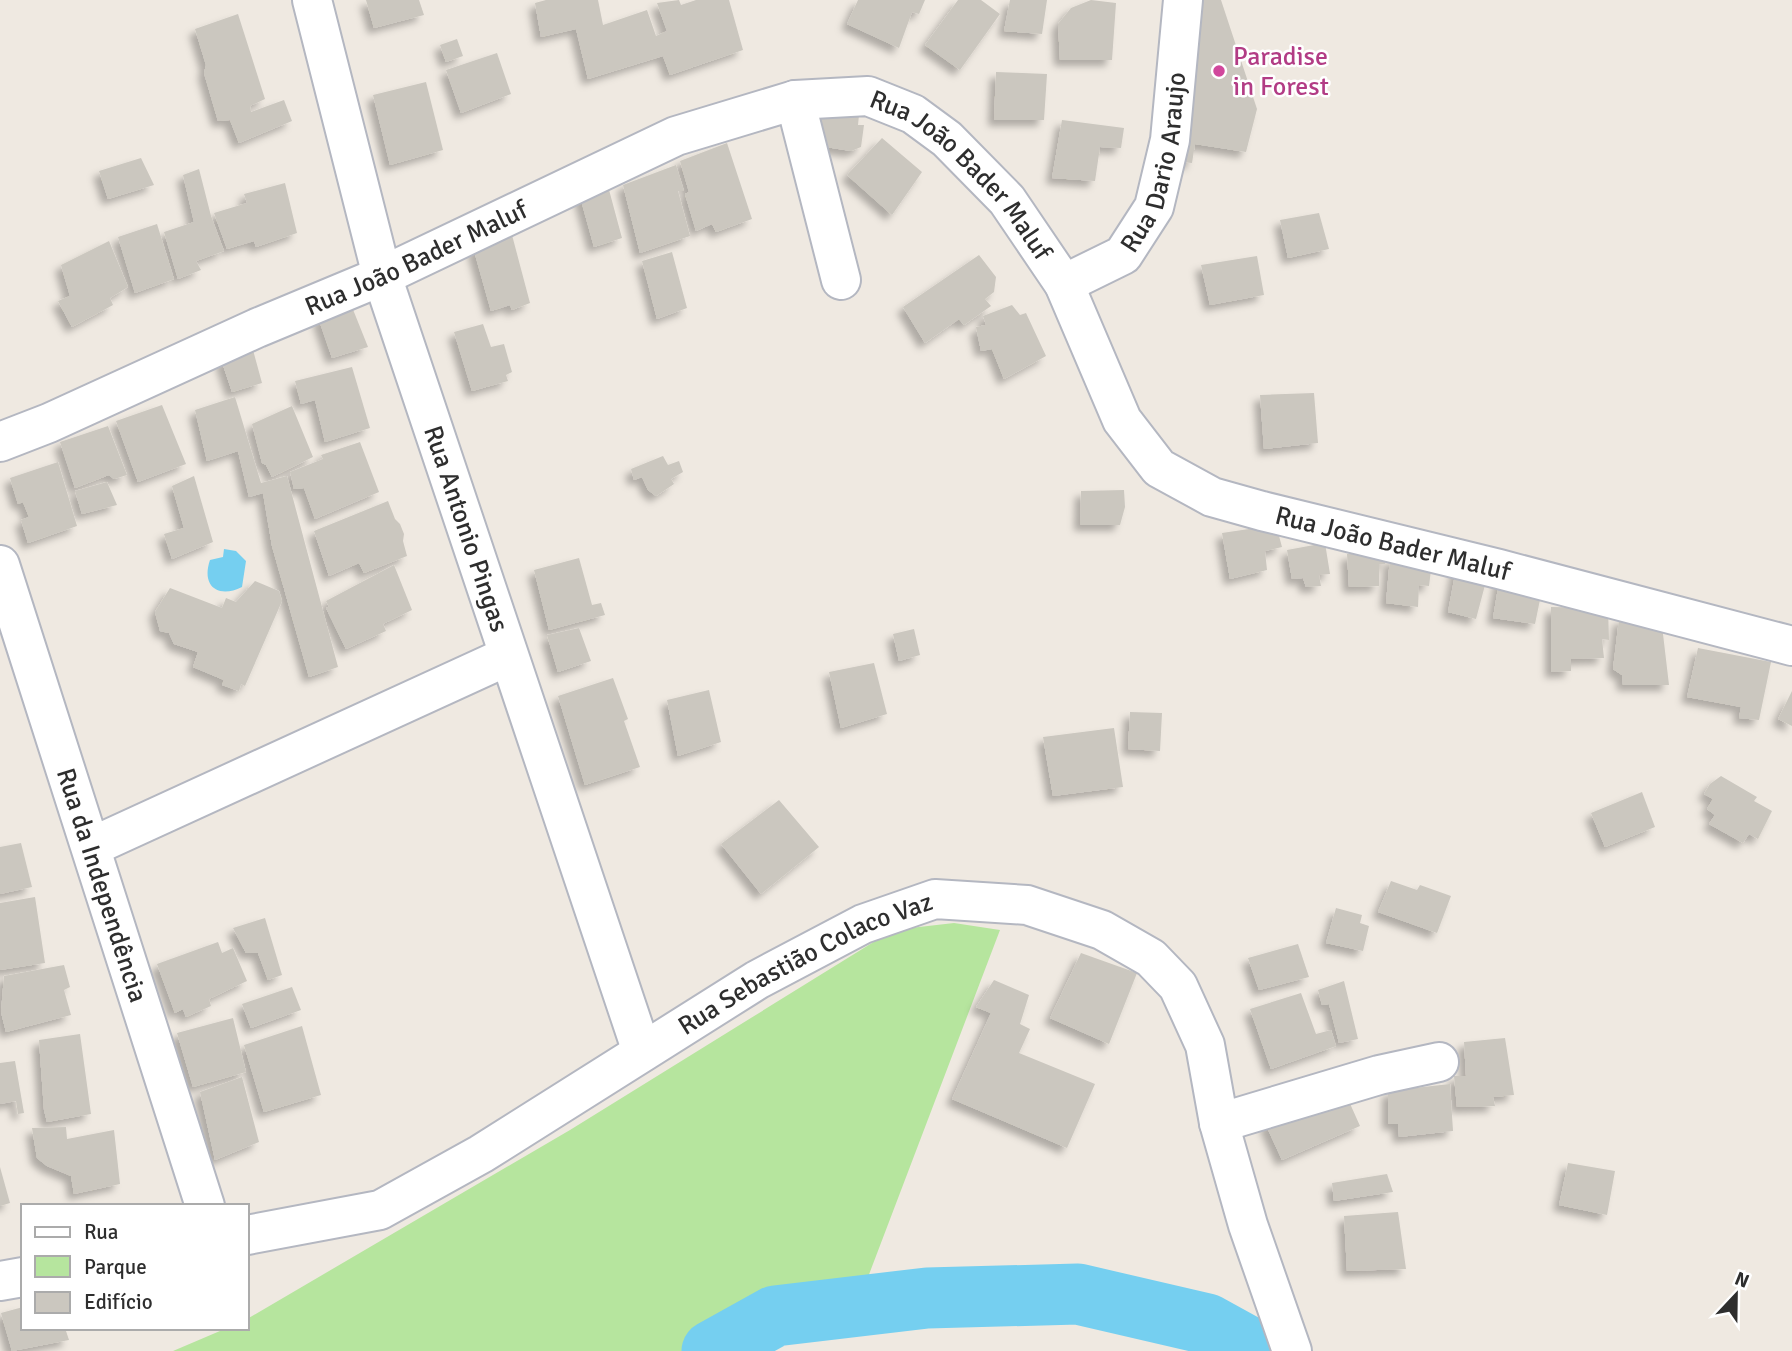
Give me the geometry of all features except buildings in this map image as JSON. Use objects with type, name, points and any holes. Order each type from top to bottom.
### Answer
[{"type":"street","name":"Rua Antonio Pingas","points":[[312,0],[382,276],[642,1052]]},
{"type":"street","name":"Rua Dario Araujo","points":[[1064,284],[1123,256],[1154,207],[1170,140],[1183,0]]},
{"type":"street","name":"Rua João Bader Maluf","points":[[0,442],[49,423],[257,328],[382,276],[676,136],[794,100],[868,96],[913,114],[947,139],[1007,200],[1064,284],[1122,420],[1160,468],[1212,497],[1792,646]]},
{"type":"street","points":[[794,100],[841,280]]},
{"type":"street","name":"Rua da Independência","points":[[0,565],[204,1204]]},
{"type":"street","points":[[91,847],[508,656]]},
{"type":"street","name":"Rua Sebastião Colaco Vaz","points":[[248,1236],[380,1210],[481,1154],[757,980],[863,924],[935,899],[1027,905],[1102,930],[1151,958],[1178,986],[1205,1045],[1219,1123],[1248,1225],[1292,1351]]},
{"type":"street","points":[[1219,1123],[1379,1075],[1439,1062]]},
{"type":"street","points":[[0,1281],[21,1277]]},
{"type":"green space","points":[[954,923],[1000,930],[865,1285],[693,1351],[173,1351],[222,1330],[248,1330],[248,1318],[570,1130],[893,930]]},
{"type":"water","points":[[224,549],[236,551],[246,561],[242,587],[226,592],[214,588],[208,577],[210,560],[223,557]]},
{"type":"waterway","points":[[712,1351],[775,1316],[927,1298],[1078,1294],[1207,1324],[1256,1351]]},
{"type":"place","name":"Paradise in Forest","points":[[1219,71]]}]
